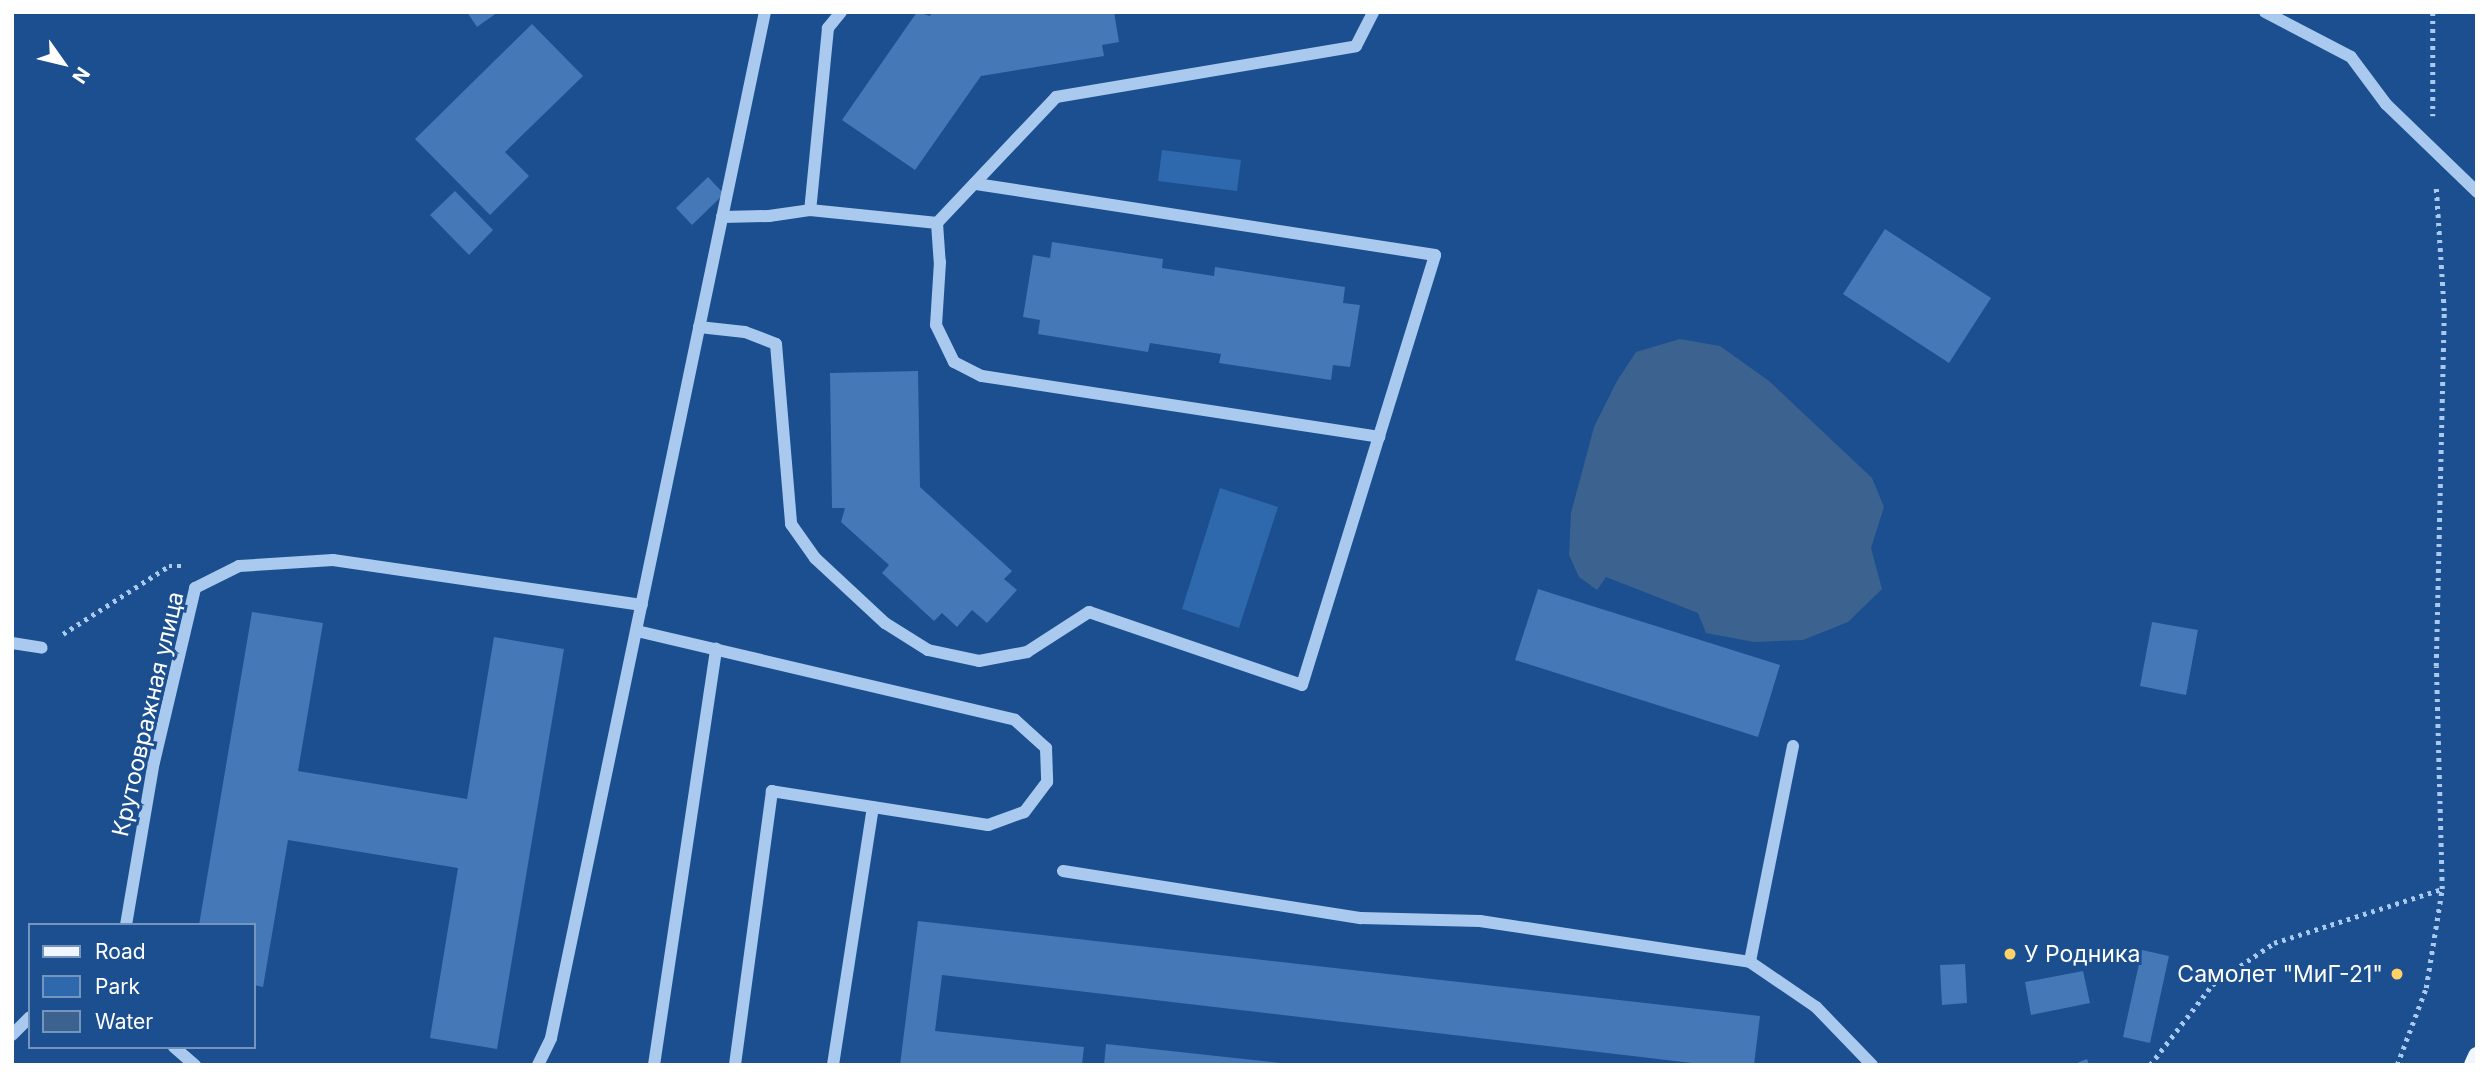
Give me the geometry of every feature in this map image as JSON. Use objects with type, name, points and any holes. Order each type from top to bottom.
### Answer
[{"type":"main road","points":[[2473,1065],[2477,1056]]},
{"type":"street","points":[[538,1065],[551,1038],[765,12]]},
{"type":"street","points":[[810,211],[828,28],[841,12]]},
{"type":"street","points":[[1373,12],[1356,46],[1056,97],[937,223],[940,262],[936,325],[954,362],[982,376],[1378,437]]},
{"type":"street","points":[[2266,12],[2351,57],[2386,104],[2477,192]]},
{"type":"street","points":[[699,327],[746,332],[776,344],[791,524],[815,558],[885,623],[928,650],[979,661],[1027,652],[1089,612],[1302,685],[1435,256],[974,184]]},
{"type":"street","points":[[722,218],[810,211],[937,223]]},
{"type":"street","name":"Крутоовражная улица","points":[[126,923],[154,762],[195,588],[239,566],[333,560],[642,605]]},
{"type":"street","points":[[637,631],[1015,720],[1046,748],[1047,782],[1032,802],[1024,812],[988,825],[772,791],[735,1065]]},
{"type":"street","points":[[12,643],[42,648]]},
{"type":"street","points":[[654,1065],[716,649]]},
{"type":"street","points":[[1749,962],[1793,746]]},
{"type":"street","points":[[833,1065],[873,807]]},
{"type":"street","points":[[1063,871],[1361,918],[1480,922],[1749,962],[1816,1007],[1872,1065]]},
{"type":"street","points":[[12,1035],[28,1019]]},
{"type":"street","points":[[176,1049],[195,1065]]},
{"type":"path","points":[[2397,1065],[2426,988],[2442,889],[2436,666],[2444,311],[2434,150],[2433,12]]},
{"type":"path","points":[[42,648],[169,566],[192,566]]},
{"type":"path","points":[[2150,1065],[2212,985],[2274,943],[2442,889]]},
{"type":"green space","points":[[1162,150],[1241,160],[1237,191],[1158,181]]},
{"type":"green space","points":[[1220,488],[1278,507],[1239,628],[1182,609]]},
{"type":"water","points":[[1680,339],[1720,346],[1769,381],[1872,478],[1884,507],[1871,548],[1882,589],[1848,622],[1803,640],[1754,642],[1706,633],[1698,613],[1606,577],[1597,590],[1579,577],[1569,555],[1571,513],[1594,427],[1617,381],[1636,352]]},
{"type":"building","points":[[467,12],[498,12],[477,27]]},
{"type":"building","points":[[917,12],[930,16],[932,12],[1114,12],[1119,42],[1102,45],[1104,56],[981,76],[915,170],[842,120]]},
{"type":"building","points":[[532,24],[583,76],[505,152],[529,176],[490,215],[415,139]]},
{"type":"building","points":[[708,177],[724,194],[692,225],[676,208]]},
{"type":"building","points":[[455,191],[493,230],[469,255],[430,215]]},
{"type":"building","points":[[1885,229],[1991,298],[1949,363],[1843,294]]},
{"type":"building","points":[[1052,242],[1163,259],[1162,268],[1214,276],[1215,267],[1345,287],[1343,303],[1360,305],[1350,367],[1333,365],[1331,380],[1219,363],[1221,354],[1150,343],[1148,352],[1038,334],[1040,320],[1023,317],[1033,255],[1050,258]]},
{"type":"building","points":[[918,371],[920,487],[1012,571],[1004,579],[1017,590],[987,623],[972,610],[957,627],[942,613],[934,621],[882,573],[889,565],[841,522],[845,508],[832,508],[830,373]]},
{"type":"building","points":[[1538,589],[1780,665],[1758,737],[1515,660]]},
{"type":"building","points":[[252,612],[323,623],[298,771],[467,799],[494,637],[564,649],[497,1049],[430,1038],[458,868],[288,840],[263,987],[256,985],[256,923],[199,923]]},
{"type":"building","points":[[2152,622],[2198,630],[2186,695],[2140,686]]},
{"type":"building","points":[[918,921],[1760,1016],[1754,1065],[1709,1065],[942,975],[935,1031],[1084,1047],[1082,1065],[900,1065]]},
{"type":"building","points":[[2142,950],[2169,956],[2150,1043],[2123,1037]]},
{"type":"building","points":[[1965,964],[1967,1003],[1942,1005],[1940,965]]},
{"type":"building","points":[[2083,971],[2090,1003],[2031,1015],[2025,982]]},
{"type":"building","points":[[1106,1044],[1281,1063],[1281,1065],[1104,1065]]},
{"type":"building","points":[[2087,1059],[2089,1065],[2072,1065]]},
{"type":"place","name":"У Родника","points":[[2010,954]]},
{"type":"place","name":"Самолет \"МиГ-21\"","points":[[2397,974]]}]
